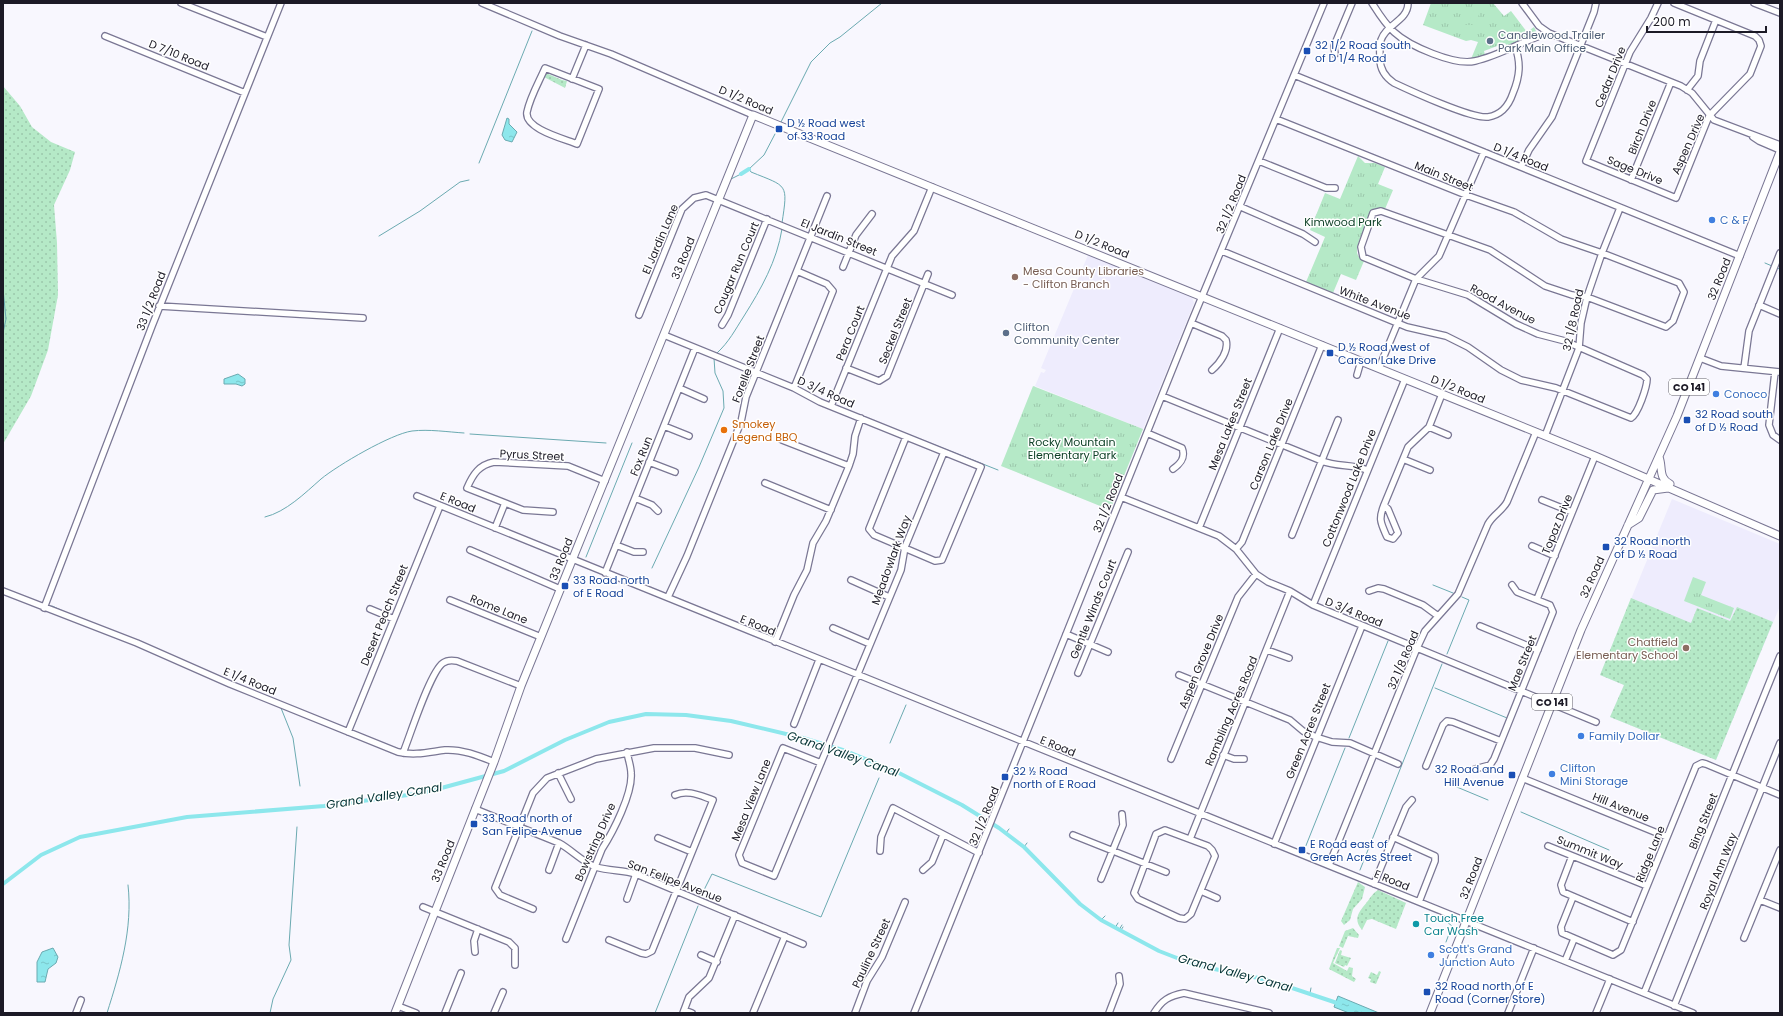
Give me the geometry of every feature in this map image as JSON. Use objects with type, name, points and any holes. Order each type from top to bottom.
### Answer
[{"type":"main road","name":"D 1/2 Road","points":[[753,115],[1595,456],[1780,536]]},
{"type":"main road","name":"33 Road","points":[[395,1013],[493,765],[521,686],[753,115]]},
{"type":"main road","name":"32 Road","points":[[1430,1013],[1581,630],[1659,457],[1700,358],[1780,151]]},
{"type":"main road","points":[[1659,457],[1662,466],[1662,476],[1665,481],[1679,488],[1683,493]]},
{"type":"main road","points":[[1628,525],[1639,518],[1654,490],[1671,488]]},
{"type":"street","points":[[181,3],[267,37]]},
{"type":"street","name":"33 1/2 Road","points":[[44,608],[160,306],[281,3]]},
{"type":"street","name":"D 1/2 Road","points":[[482,3],[611,54],[753,115]]},
{"type":"street","name":"32 1/2 Road","points":[[914,1013],[1024,743],[1066,634],[1191,323],[1324,3]]},
{"type":"street","points":[[1335,54],[1334,46],[1352,3]]},
{"type":"street","points":[[1372,3],[1390,28],[1403,40],[1460,62],[1476,61],[1549,33]]},
{"type":"street","points":[[1408,3],[1405,15],[1383,36],[1380,44],[1381,66],[1386,77],[1397,84],[1479,116],[1486,117],[1498,113],[1510,102],[1518,82],[1520,70],[1519,58],[1515,46]]},
{"type":"street","points":[[1522,3],[1539,26],[1549,33],[1671,82],[1687,90],[1709,116],[1720,124],[1753,136],[1761,137],[1780,145]]},
{"type":"street","points":[[1521,167],[1534,141],[1552,117],[1594,12],[1596,3]]},
{"type":"street","name":"Cedar Drive","points":[[1586,161],[1634,44],[1651,18],[1658,3]]},
{"type":"street","points":[[1674,3],[1716,20],[1700,61],[1697,78],[1687,90]]},
{"type":"street","points":[[1754,3],[1780,13]]},
{"type":"street","name":"Aspen Drive","points":[[1676,198],[1709,116],[1748,77],[1761,48],[1760,42],[1755,36],[1716,20]]},
{"type":"street","name":"D 7/10 Road","points":[[105,36],[245,93]]},
{"type":"street","points":[[572,79],[586,45]]},
{"type":"street","points":[[545,68],[572,79],[599,90],[577,144],[533,126],[527,115],[545,68]]},
{"type":"street","name":"D 1/4 Road","points":[[1294,75],[1740,256]]},
{"type":"street","name":"Birch Drive","points":[[1631,180],[1671,82]]},
{"type":"street","name":"Main Street","points":[[1276,119],[1466,196],[1514,212],[1561,239],[1602,252],[1679,283],[1684,292],[1673,320],[1666,327],[1587,297]]},
{"type":"street","points":[[1753,136],[1759,141],[1780,151]]},
{"type":"street","points":[[1379,368],[1416,280],[1439,256],[1449,236],[1484,152]]},
{"type":"street","points":[[1259,161],[1326,188],[1335,188]]},
{"type":"street","name":"Sage Drive","points":[[1586,161],[1676,198]]},
{"type":"street","name":"Pera Court","points":[[831,406],[887,268],[897,250],[914,231],[932,187]]},
{"type":"street","name":"El Jardin Lane","points":[[639,315],[684,206],[694,198],[702,196],[719,200]]},
{"type":"street","name":"Forelle Street","points":[[668,597],[687,556],[741,422],[746,396],[827,196]]},
{"type":"street","name":"El Jardin Street","points":[[719,200],[811,236],[952,295]]},
{"type":"street","points":[[1240,207],[1303,234],[1315,242]]},
{"type":"street","name":"32 1/8 Road","points":[[1545,436],[1579,348],[1581,323],[1587,297],[1602,252],[1620,208]]},
{"type":"street","name":"Rood Avenue","points":[[1449,236],[1381,210],[1374,213],[1361,247],[1363,257],[1416,280],[1468,295],[1516,324],[1579,348],[1643,375],[1647,379],[1636,411],[1631,418]]},
{"type":"street","points":[[844,267],[859,230],[872,214]]},
{"type":"street","name":"Cougar Run Court","points":[[722,325],[728,315],[767,219]]},
{"type":"street","points":[[1449,236],[1490,250],[1545,286],[1572,295],[1587,297]]},
{"type":"street","name":"White Avenue","points":[[1222,251],[1407,327],[1428,331],[1459,342],[1501,370],[1521,380],[1563,391],[1631,418]]},
{"type":"street","points":[[1744,368],[1749,331],[1780,253]]},
{"type":"street","points":[[794,388],[833,291],[827,284],[797,271]]},
{"type":"street","name":"Seckel Street","points":[[846,368],[879,381],[887,376],[928,274]]},
{"type":"street","points":[[160,306],[362,318]]},
{"type":"street","points":[[1759,306],[1780,314]]},
{"type":"street","points":[[1191,323],[1222,336],[1226,340],[1227,346],[1220,363],[1212,370]]},
{"type":"street","name":"Mesa Lakes Street","points":[[1199,528],[1280,328]]},
{"type":"street","name":"D 3/4 Road","points":[[664,335],[794,388],[831,406],[981,467],[942,560],[935,561],[905,547]]},
{"type":"street","name":"Carson Lake Drive","points":[[1236,549],[1242,542],[1322,345]]},
{"type":"street","name":"Fox Run","points":[[605,573],[696,348]]},
{"type":"street","points":[[1700,358],[1721,366],[1777,372],[1769,425],[1773,435],[1780,440]]},
{"type":"street","points":[[1357,375],[1361,361]]},
{"type":"street","name":"Cottonwood Lake Drive","points":[[1312,605],[1405,379]]},
{"type":"street","points":[[679,388],[704,399]]},
{"type":"street","points":[[1384,505],[1388,509],[1398,533],[1394,539],[1387,537],[1380,519],[1384,505],[1411,442],[1429,426],[1440,408],[1444,395]]},
{"type":"street","points":[[1162,396],[1333,465],[1358,467],[1367,470]]},
{"type":"street","points":[[775,642],[794,595],[807,570],[813,543],[826,521],[849,466],[853,454],[855,436],[861,418]]},
{"type":"street","points":[[1292,534],[1338,420]]},
{"type":"street","points":[[664,426],[689,436]]},
{"type":"street","points":[[1429,426],[1448,435]]},
{"type":"street","name":"32 1/8 Road","points":[[1329,865],[1425,631],[1455,600],[1488,524],[1491,519],[1502,510],[1507,502],[1536,432]]},
{"type":"street","points":[[1147,433],[1182,448],[1184,454],[1180,464],[1173,469]]},
{"type":"street","points":[[905,547],[874,535],[869,529],[906,437]]},
{"type":"street","points":[[782,440],[849,466]]},
{"type":"street","name":"Meadowlark Way","points":[[831,739],[901,570],[905,547],[944,452]]},
{"type":"street","name":"Topaz Drive","points":[[1537,599],[1595,456]]},
{"type":"street","points":[[1403,459],[1430,470]]},
{"type":"street","name":"Pyrus Street","points":[[505,503],[468,488],[472,477],[480,467],[485,464],[494,462],[568,466],[605,482]]},
{"type":"street","points":[[649,462],[674,472]]},
{"type":"street","points":[[765,483],[831,510]]},
{"type":"street","name":"E Road","points":[[417,496],[572,560],[668,597],[697,611],[1693,1013]]},
{"type":"street","name":"D 3/4 Road","points":[[1121,496],[1219,536],[1236,549],[1256,574],[1268,582],[1290,591],[1312,605],[1552,702],[1596,722]]},
{"type":"street","points":[[635,498],[652,505],[658,511]]},
{"type":"street","points":[[1542,500],[1572,512]]},
{"type":"street","points":[[495,528],[505,503],[523,510],[553,512]]},
{"type":"street","name":"Desert Peach Street","points":[[348,732],[440,506]]},
{"type":"street","points":[[616,545],[634,552],[643,552]]},
{"type":"street","points":[[1532,546],[1555,556]]},
{"type":"street","points":[[470,550],[560,589]]},
{"type":"street","name":"Gentle Winds Court","points":[[1078,673],[1128,552]]},
{"type":"street","name":"Aspen Grove Drive","points":[[1171,759],[1238,597],[1256,574]]},
{"type":"street","points":[[851,580],[889,597]]},
{"type":"street","name":"Mae Street","points":[[1475,770],[1491,764],[1553,612],[1550,605],[1517,592],[1512,585]]},
{"type":"street","points":[[1369,591],[1378,588],[1384,589],[1423,605],[1438,616]]},
{"type":"street","name":"E 1/4 Road","points":[[3,591],[403,753],[426,754],[445,750],[457,751],[493,765]]},
{"type":"street","name":"Rambling Acres Road","points":[[1190,839],[1290,591]]},
{"type":"street","name":"Rome Lane","points":[[450,600],[541,637]]},
{"type":"street","points":[[370,609],[394,619]]},
{"type":"street","name":"Green Acres Street","points":[[1274,844],[1362,626]]},
{"type":"street","points":[[1480,626],[1538,650]]},
{"type":"street","points":[[833,628],[870,644]]},
{"type":"street","points":[[1066,634],[1108,652]]},
{"type":"street","points":[[1267,650],[1289,658]]},
{"type":"street","name":"Bing Street","points":[[1644,993],[1780,656]]},
{"type":"street","points":[[403,753],[434,675],[442,663],[450,660],[458,661],[521,686]]},
{"type":"street","points":[[794,724],[819,660]]},
{"type":"street","points":[[1179,675],[1290,720],[1303,731],[1316,737],[1332,742],[1350,743],[1398,764]]},
{"type":"street","points":[[1426,766],[1443,725],[1447,722],[1453,722],[1501,741]]},
{"type":"street","name":"Mesa View Lane","points":[[821,763],[783,748],[739,855],[742,863],[774,876],[831,739]]},
{"type":"street","name":"Royal Ann Way","points":[[1674,1006],[1780,743]]},
{"type":"street","points":[[533,909],[500,896],[495,888],[533,793],[547,778],[596,759],[627,752],[675,747],[695,748],[729,755]]},
{"type":"street","name":"Bowstring Drive","points":[[566,939],[595,866],[629,789],[631,774],[627,752]]},
{"type":"street","points":[[1223,755],[1234,759],[1244,759]]},
{"type":"street","name":"Ridge Lane","points":[[1574,939],[1614,955],[1618,954],[1648,886],[1695,768],[1702,763],[1732,776]]},
{"type":"street","points":[[558,773],[571,799]]},
{"type":"street","points":[[1732,776],[1780,795]]},
{"type":"street","name":"Hill Avenue","points":[[1522,778],[1667,837]]},
{"type":"street","points":[[609,940],[641,953],[649,953],[652,951],[714,800],[698,794],[682,792],[675,795]]},
{"type":"street","points":[[1374,884],[1406,806],[1412,800]]},
{"type":"street","points":[[880,851],[881,837],[893,808],[943,835],[980,852]]},
{"type":"street","name":"San Felipe Avenue","points":[[475,810],[559,843],[582,860],[595,866],[636,874],[803,944]]},
{"type":"street","points":[[1101,879],[1123,824],[1122,814]]},
{"type":"street","points":[[1160,831],[1170,831],[1190,839],[1208,846],[1214,852],[1214,860],[1191,914],[1185,919],[1179,918],[1138,899],[1134,893],[1156,834],[1160,831]]},
{"type":"street","points":[[1073,834],[1166,872]]},
{"type":"street","points":[[923,870],[932,862],[943,835]]},
{"type":"street","points":[[1393,837],[1435,856],[1435,861],[1419,902]]},
{"type":"street","points":[[658,838],[692,852]]},
{"type":"street","points":[[549,870],[559,843]]},
{"type":"street","name":"Summit Way","points":[[1548,846],[1648,886]]},
{"type":"street","points":[[1744,938],[1778,862],[1780,850]]},
{"type":"street","points":[[1572,856],[1561,885],[1565,894],[1633,922]]},
{"type":"street","points":[[627,899],[636,874]]},
{"type":"street","points":[[1201,891],[1217,898]]},
{"type":"street","points":[[1565,961],[1574,939],[1565,935],[1561,927],[1573,897]]},
{"type":"street","points":[[1760,900],[1780,908]]},
{"type":"street","name":"Pauline Street","points":[[855,1013],[867,981],[882,957],[905,902]]},
{"type":"street","points":[[423,907],[509,942],[515,948],[515,965]]},
{"type":"street","points":[[692,1013],[683,1012],[689,997],[709,978],[735,916]]},
{"type":"street","points":[[475,952],[474,941],[478,929]]},
{"type":"street","points":[[753,1013],[785,936]]},
{"type":"street","points":[[1508,1013],[1534,948]]},
{"type":"street","points":[[701,955],[716,962]]},
{"type":"street","points":[[445,1013],[461,973]]},
{"type":"street","points":[[1109,1013],[1120,984],[1119,976]]},
{"type":"street","points":[[1596,1013],[1610,979]]},
{"type":"street","points":[[494,1013],[503,992]]},
{"type":"street","points":[[1154,1013],[1159,1005],[1172,995],[1184,993],[1246,1010],[1270,1013]]},
{"type":"street","points":[[76,1013],[81,1000]]},
{"type":"street","points":[[398,1006],[416,1013]]},
{"type":"shaded area","points":[[1088,255],[1192,297],[1194,303],[1143,429],[1035,386],[1041,372],[1044,373],[1046,370],[1041,368]]},
{"type":"shaded area","name":"Chatfield Elementary School","points":[[1672,499],[1780,544],[1780,606],[1716,760],[1610,717],[1624,685],[1600,675]]},
{"type":"green space","points":[[1431,3],[1493,3],[1504,16],[1511,11],[1527,32],[1534,27],[1536,31],[1528,38],[1507,46],[1505,43],[1484,51],[1485,55],[1471,59],[1478,42],[1471,40],[1466,41],[1423,25]]},
{"type":"green space","points":[[1474,9],[1480,12],[1476,22],[1470,20]]},
{"type":"green space","points":[[1461,25],[1473,25],[1474,31],[1462,31]]},
{"type":"green space","points":[[546,73],[567,81],[565,88],[544,77]]},
{"type":"green space","points":[[3,86],[20,106],[32,127],[51,142],[75,152],[70,170],[54,205],[57,243],[58,295],[48,350],[31,396],[3,444]]},
{"type":"green space","name":"Kimwood Park","points":[[1358,156],[1365,163],[1375,163],[1385,167],[1378,184],[1393,190],[1385,209],[1378,208],[1375,211],[1368,221],[1362,235],[1357,253],[1364,261],[1356,280],[1341,274],[1333,293],[1306,282],[1325,237],[1310,230],[1325,193],[1340,199]]},
{"type":"green space","name":"Rocky Mountain Elementary Park","points":[[1033,386],[1143,429],[1110,510],[1001,466]]},
{"type":"green space","points":[[1693,577],[1706,582],[1701,595],[1734,608],[1730,619],[1684,601]]},
{"type":"green space","points":[[1631,598],[1691,623],[1697,608],[1730,621],[1737,607],[1773,622],[1716,760],[1610,717],[1624,685],[1600,675]]},
{"type":"green space","points":[[1358,882],[1365,887],[1362,899],[1353,909],[1350,920],[1344,925],[1341,921]]},
{"type":"green space","points":[[1378,890],[1406,903],[1396,929],[1372,919],[1367,920],[1362,930],[1359,926],[1357,918],[1358,915],[1374,893]]},
{"type":"green space","points":[[1353,928],[1359,935],[1358,938],[1348,936],[1343,948],[1339,946],[1345,931]]},
{"type":"green space","points":[[1337,948],[1340,948],[1333,963],[1347,971],[1349,967],[1353,968],[1352,976],[1356,979],[1354,982],[1329,969]]},
{"type":"green space","points":[[1340,950],[1342,951],[1341,955],[1351,958],[1347,966],[1345,965],[1344,967],[1335,963]]},
{"type":"green space","points":[[1379,971],[1381,972],[1376,984],[1370,982],[1371,979],[1368,978],[1371,972],[1377,975]]},
{"type":"water","points":[[507,118],[509,119],[509,124],[517,132],[512,142],[505,140],[502,135]]},
{"type":"water","points":[[238,374],[245,379],[245,384],[242,386],[236,384],[224,384],[224,379]]},
{"type":"water","points":[[53,948],[58,957],[56,963],[48,969],[45,982],[37,982],[37,962],[42,952]]},
{"type":"water","points":[[1338,996],[1379,1013],[1349,1013],[1334,1007]]},
{"type":"waterway","points":[[781,122],[811,62],[830,43],[840,37],[882,3]]},
{"type":"waterway","points":[[479,163],[532,31]]},
{"type":"waterway","points":[[775,134],[764,155],[749,169],[751,172],[779,184],[783,188],[785,200],[782,223]]},
{"type":"waterway","points":[[741,174],[749,169]]},
{"type":"waterway","points":[[731,179],[741,174]]},
{"type":"waterway","points":[[379,236],[420,211],[460,182],[469,180]]},
{"type":"waterway","points":[[717,353],[732,336],[768,274],[780,241],[782,229]]},
{"type":"waterway","points":[[1765,263],[1772,266]]},
{"type":"waterway","points":[[1776,268],[1780,269]]},
{"type":"waterway","points":[[3,289],[6,319],[3,333]]},
{"type":"waterway","points":[[652,568],[699,467],[724,408],[723,391],[715,373],[714,358]]},
{"type":"waterway","points":[[265,517],[273,515],[288,506],[339,466],[391,438],[403,433],[418,430],[464,433]]},
{"type":"waterway","points":[[897,430],[998,470]]},
{"type":"waterway","points":[[470,434],[606,443]]},
{"type":"waterway","points":[[586,557],[632,443]]},
{"type":"waterway","points":[[1433,585],[1453,593]]},
{"type":"waterway","points":[[1447,654],[1469,600],[1462,597]]},
{"type":"waterway","points":[[52,606],[63,611]]},
{"type":"waterway","points":[[1349,738],[1388,641]]},
{"type":"waterway","points":[[1360,870],[1442,664]]},
{"type":"waterway","points":[[1435,688],[1507,718]]},
{"type":"waterway","points":[[890,743],[906,705]]},
{"type":"waterway","points":[[281,708],[293,738],[300,786]]},
{"type":"waterway","name":"Grand Valley Canal","points":[[3,884],[41,855],[80,837],[187,817],[324,806],[423,793],[504,771],[565,740],[609,722],[646,714],[686,715],[731,721],[803,738],[846,751],[899,773],[962,805],[999,828],[1024,847],[1080,904],[1101,920],[1159,951],[1195,965],[1268,980],[1340,1004]]},
{"type":"waterway","points":[[1305,848],[1345,748]]},
{"type":"waterway","points":[[701,896],[712,874],[821,917],[879,778]]},
{"type":"waterway","points":[[1452,785],[1488,800]]},
{"type":"waterway","points":[[1521,812],[1609,850]]},
{"type":"waterway","points":[[270,1013],[273,999],[291,960],[289,945],[297,827]]},
{"type":"waterway","name":"Grand Valley Canal","points":[[1006,833],[1009,829]]},
{"type":"waterway","name":"Grand Valley Canal","points":[[1024,847],[1027,843]]},
{"type":"waterway","points":[[107,1013],[121,966],[127,934],[129,918],[128,885]]},
{"type":"waterway","points":[[655,1013],[698,906]]},
{"type":"waterway","name":"Grand Valley Canal","points":[[1101,920],[1105,916]]},
{"type":"waterway","points":[[1446,942],[1452,926],[1447,922]]},
{"type":"waterway","name":"Grand Valley Canal","points":[[1115,928],[1118,923]]},
{"type":"waterway","name":"Grand Valley Canal","points":[[1119,930],[1122,925]]},
{"type":"waterway","name":"Grand Valley Canal","points":[[1310,993],[1311,988]]},
{"type":"place","name":"Candlewood Trailer Park Main Office","points":[[1490,41]]},
{"type":"place","name":"32 1/2 Road south of D 1/4 Road","points":[[1307,51]]},
{"type":"place","name":"D ½ Road west of 33 Road","points":[[779,129]]},
{"type":"place","name":"C & F","points":[[1712,220]]},
{"type":"place","name":"Mesa County Libraries - Clifton Branch","points":[[1015,277]]},
{"type":"place","name":"Clifton Community Center","points":[[1006,333]]},
{"type":"place","name":"D ½ Road west of Carson Lake Drive","points":[[1330,353]]},
{"type":"place","name":"Conoco","points":[[1716,394]]},
{"type":"place","name":"32 Road south of D ½ Road","points":[[1687,420]]},
{"type":"place","name":"Smokey Legend BBQ","points":[[724,430]]},
{"type":"place","name":"32 Road north of D ½ Road","points":[[1606,547]]},
{"type":"place","name":"33 Road north of E Road","points":[[565,586]]},
{"type":"place","name":"Chatfield Elementary School","points":[[1686,648]]},
{"type":"place","name":"Family Dollar","points":[[1581,736]]},
{"type":"place","name":"Clifton Mini Storage","points":[[1552,774]]},
{"type":"place","name":"32 Road and Hill Avenue","points":[[1512,775]]},
{"type":"place","name":"32 ½ Road north of E Road","points":[[1005,777]]},
{"type":"place","name":"33 Road north of San Felipe Avenue","points":[[474,824]]},
{"type":"place","name":"E Road east of Green Acres Street","points":[[1302,850]]},
{"type":"place","name":"Touch Free Car Wash","points":[[1416,924]]},
{"type":"place","name":"Scott's Grand Junction Auto","points":[[1431,955]]},
{"type":"place","name":"32 Road north of E Road (Corner Store)","points":[[1427,992]]}]
